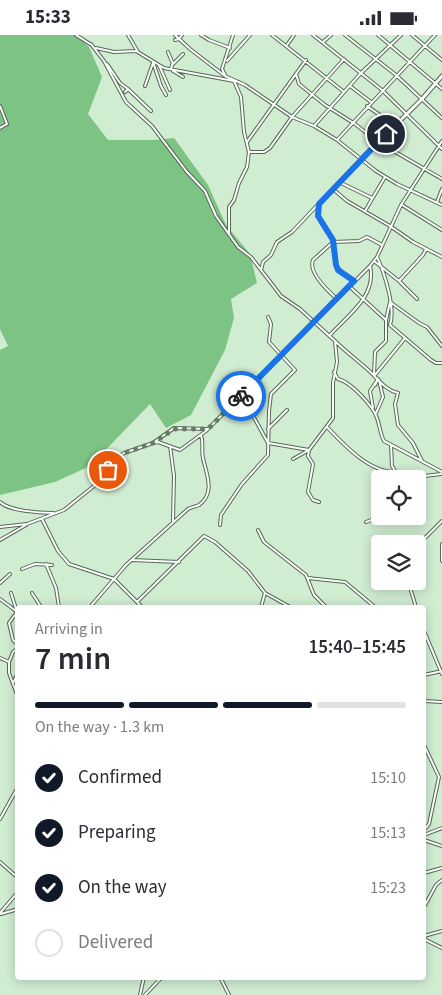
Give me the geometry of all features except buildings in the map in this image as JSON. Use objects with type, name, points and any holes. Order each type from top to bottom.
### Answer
[{"type":"street","points":[[76,35],[96,48],[107,51],[138,52]]},
{"type":"street","points":[[128,35],[138,52],[159,65],[234,81]]},
{"type":"street","points":[[175,35],[225,76],[245,85],[292,117],[314,126],[337,140],[385,177],[410,191],[442,205]]},
{"type":"street","points":[[175,40],[179,39],[182,35]]},
{"type":"street","points":[[201,35],[210,41],[230,48]]},
{"type":"street","points":[[225,76],[222,69],[233,35]]},
{"type":"street","points":[[225,62],[250,35]]},
{"type":"street","points":[[272,35],[306,60],[344,92]]},
{"type":"street","points":[[287,45],[294,35]]},
{"type":"street","points":[[313,35],[382,90],[442,149]]},
{"type":"street","points":[[323,43],[331,35]]},
{"type":"street","points":[[345,35],[396,75],[442,118]]},
{"type":"street","points":[[378,35],[442,89]]},
{"type":"street","points":[[314,126],[361,73],[401,35]]},
{"type":"street","points":[[412,35],[442,60]]},
{"type":"street","points":[[337,140],[435,35]]},
{"type":"street","points":[[90,44],[126,91],[151,111]]},
{"type":"street","points":[[168,52],[173,64]]},
{"type":"street","points":[[171,69],[173,64],[183,54]]},
{"type":"street","points":[[249,152],[267,150],[292,117],[344,59]]},
{"type":"street","points":[[247,142],[306,60]]},
{"type":"street","points":[[104,61],[126,102],[152,126],[187,172],[202,187],[208,196],[216,217],[238,247],[261,270],[274,289],[330,335],[388,389],[398,393],[395,404],[398,425],[413,443],[422,461]]},
{"type":"street","points":[[145,87],[153,62]]},
{"type":"street","points":[[153,62],[166,95]]},
{"type":"street","points":[[159,65],[170,90]]},
{"type":"street","points":[[171,69],[183,77]]},
{"type":"street","points":[[296,74],[299,84],[330,109],[378,142],[423,170],[442,179]]},
{"type":"street","points":[[261,270],[263,262],[271,255],[277,241],[292,231],[334,190],[361,159],[422,99],[442,76]]},
{"type":"street","points":[[229,233],[229,207],[234,200],[246,167],[249,152],[244,132],[241,97],[234,81]]},
{"type":"street","points":[[350,86],[372,101]]},
{"type":"street","points":[[0,107],[7,124],[0,128]]},
{"type":"street","points":[[367,107],[394,125]]},
{"type":"street","points":[[0,527],[27,524],[64,510],[99,482],[114,461],[124,453],[158,442],[180,450],[208,429],[370,266],[377,257],[401,205],[442,141]]},
{"type":"street","points":[[365,211],[385,177]]},
{"type":"street","points":[[340,183],[372,198]]},
{"type":"street","points":[[437,202],[442,189]]},
{"type":"street","points":[[334,190],[413,243],[442,257]]},
{"type":"street","points":[[319,204],[318,216],[333,242],[338,270],[354,281]]},
{"type":"street","points":[[401,205],[442,229]]},
{"type":"street","points":[[337,299],[320,283],[312,264],[313,260],[333,242],[359,241],[367,237],[382,245]]},
{"type":"street","points":[[399,281],[423,255],[426,249]]},
{"type":"street","points":[[377,257],[382,268],[390,302],[392,319],[390,325],[436,363],[442,363]]},
{"type":"street","points":[[374,261],[399,281],[417,299]]},
{"type":"street","points":[[330,335],[363,299],[371,283],[370,266]]},
{"type":"street","points":[[349,286],[386,320]]},
{"type":"street","points":[[374,376],[373,361],[375,352],[386,341],[386,320],[390,302]]},
{"type":"street","points":[[390,302],[427,327],[442,346]]},
{"type":"street","points":[[220,525],[221,515],[242,484],[268,455],[271,394],[296,370],[269,342],[271,324],[268,317]]},
{"type":"street","points":[[374,376],[404,338]]},
{"type":"street","points":[[293,459],[309,450],[332,418],[334,372],[337,362],[335,341]]},
{"type":"street","points":[[334,372],[338,379],[352,387],[374,410]]},
{"type":"street","points":[[378,380],[372,386],[370,394],[383,440],[442,474]]},
{"type":"street","points":[[375,385],[378,380]]},
{"type":"street","points":[[376,415],[383,397],[378,380]]},
{"type":"street","points":[[244,393],[251,413],[268,443]]},
{"type":"street","points":[[268,429],[287,410]]},
{"type":"street","points":[[153,443],[178,427],[208,429]]},
{"type":"street","points":[[327,427],[360,457],[375,467],[387,470]]},
{"type":"street","points":[[93,605],[131,560],[188,509],[199,505],[208,492],[209,478],[201,450],[203,443],[201,435]]},
{"type":"street","points":[[268,443],[309,450]]},
{"type":"street","points":[[391,445],[391,461],[394,470]]},
{"type":"street","points":[[170,446],[174,476],[173,522]]},
{"type":"street","points":[[309,450],[308,455],[313,464],[308,492],[313,501],[319,502]]},
{"type":"street","points":[[426,476],[442,474]]},
{"type":"street","points":[[0,502],[8,508],[16,510],[56,513]]},
{"type":"street","points":[[42,519],[58,551],[70,564],[114,579],[139,605]]},
{"type":"street","points":[[366,522],[371,520]]},
{"type":"street","points":[[426,537],[442,521]]},
{"type":"street","points":[[0,540],[27,524]]},
{"type":"street","points":[[258,530],[264,542],[308,578],[314,595],[324,605]]},
{"type":"street","points":[[137,602],[204,537],[215,542],[248,571],[265,593],[284,605]]},
{"type":"street","points":[[442,543],[442,561]]},
{"type":"street","points":[[131,560],[179,562]]},
{"type":"street","points":[[22,569],[34,564],[52,565]]},
{"type":"street","points":[[46,564],[56,588],[59,605]]},
{"type":"street","points":[[0,583],[10,574]]},
{"type":"street","points":[[308,578],[345,582],[373,605]]},
{"type":"street","points":[[411,590],[415,605]]},
{"type":"street","points":[[11,593],[15,606]]},
{"type":"street","points":[[32,593],[40,605]]},
{"type":"street","points":[[261,605],[265,593]]},
{"type":"street","points":[[0,599],[15,610]]},
{"type":"street","points":[[15,615],[10,623],[15,643]]},
{"type":"street","points":[[426,636],[441,672],[426,675]]},
{"type":"street","points":[[15,650],[9,662],[9,673],[15,691]]},
{"type":"street","points":[[0,658],[9,662]]},
{"type":"street","points":[[13,683],[15,679]]},
{"type":"street","points":[[426,701],[442,702]]},
{"type":"street","points":[[426,749],[439,777],[429,824],[426,828]]},
{"type":"street","points":[[0,818],[15,792]]},
{"type":"street","points":[[426,834],[442,828]]},
{"type":"street","points":[[426,841],[442,846]]},
{"type":"street","points":[[0,862],[15,875]]},
{"type":"street","points":[[426,872],[442,868]]},
{"type":"street","points":[[426,903],[436,885],[442,880]]},
{"type":"street","points":[[0,913],[15,895]]},
{"type":"street","points":[[0,913],[15,910]]},
{"type":"street","points":[[426,936],[442,931]]},
{"type":"street","points":[[426,938],[442,948]]},
{"type":"street","points":[[140,995],[143,980]]},
{"type":"street","points":[[145,995],[159,980]]},
{"type":"street","points":[[221,980],[229,995]]},
{"type":"green space","points":[[0,35],[76,35],[89,47],[102,77],[88,114],[108,140],[174,138],[208,185],[226,225],[250,254],[257,283],[231,299],[234,318],[225,350],[191,415],[166,428],[150,404],[90,466],[55,482],[0,495],[0,350],[8,346],[0,329]]},
{"type":"way so far","points":[[108,470],[114,461],[124,453],[153,443],[178,427],[208,429],[241,396]]},
{"type":"route","points":[[241,396],[354,281],[338,270],[333,240],[318,216],[319,204],[386,134]]}]
